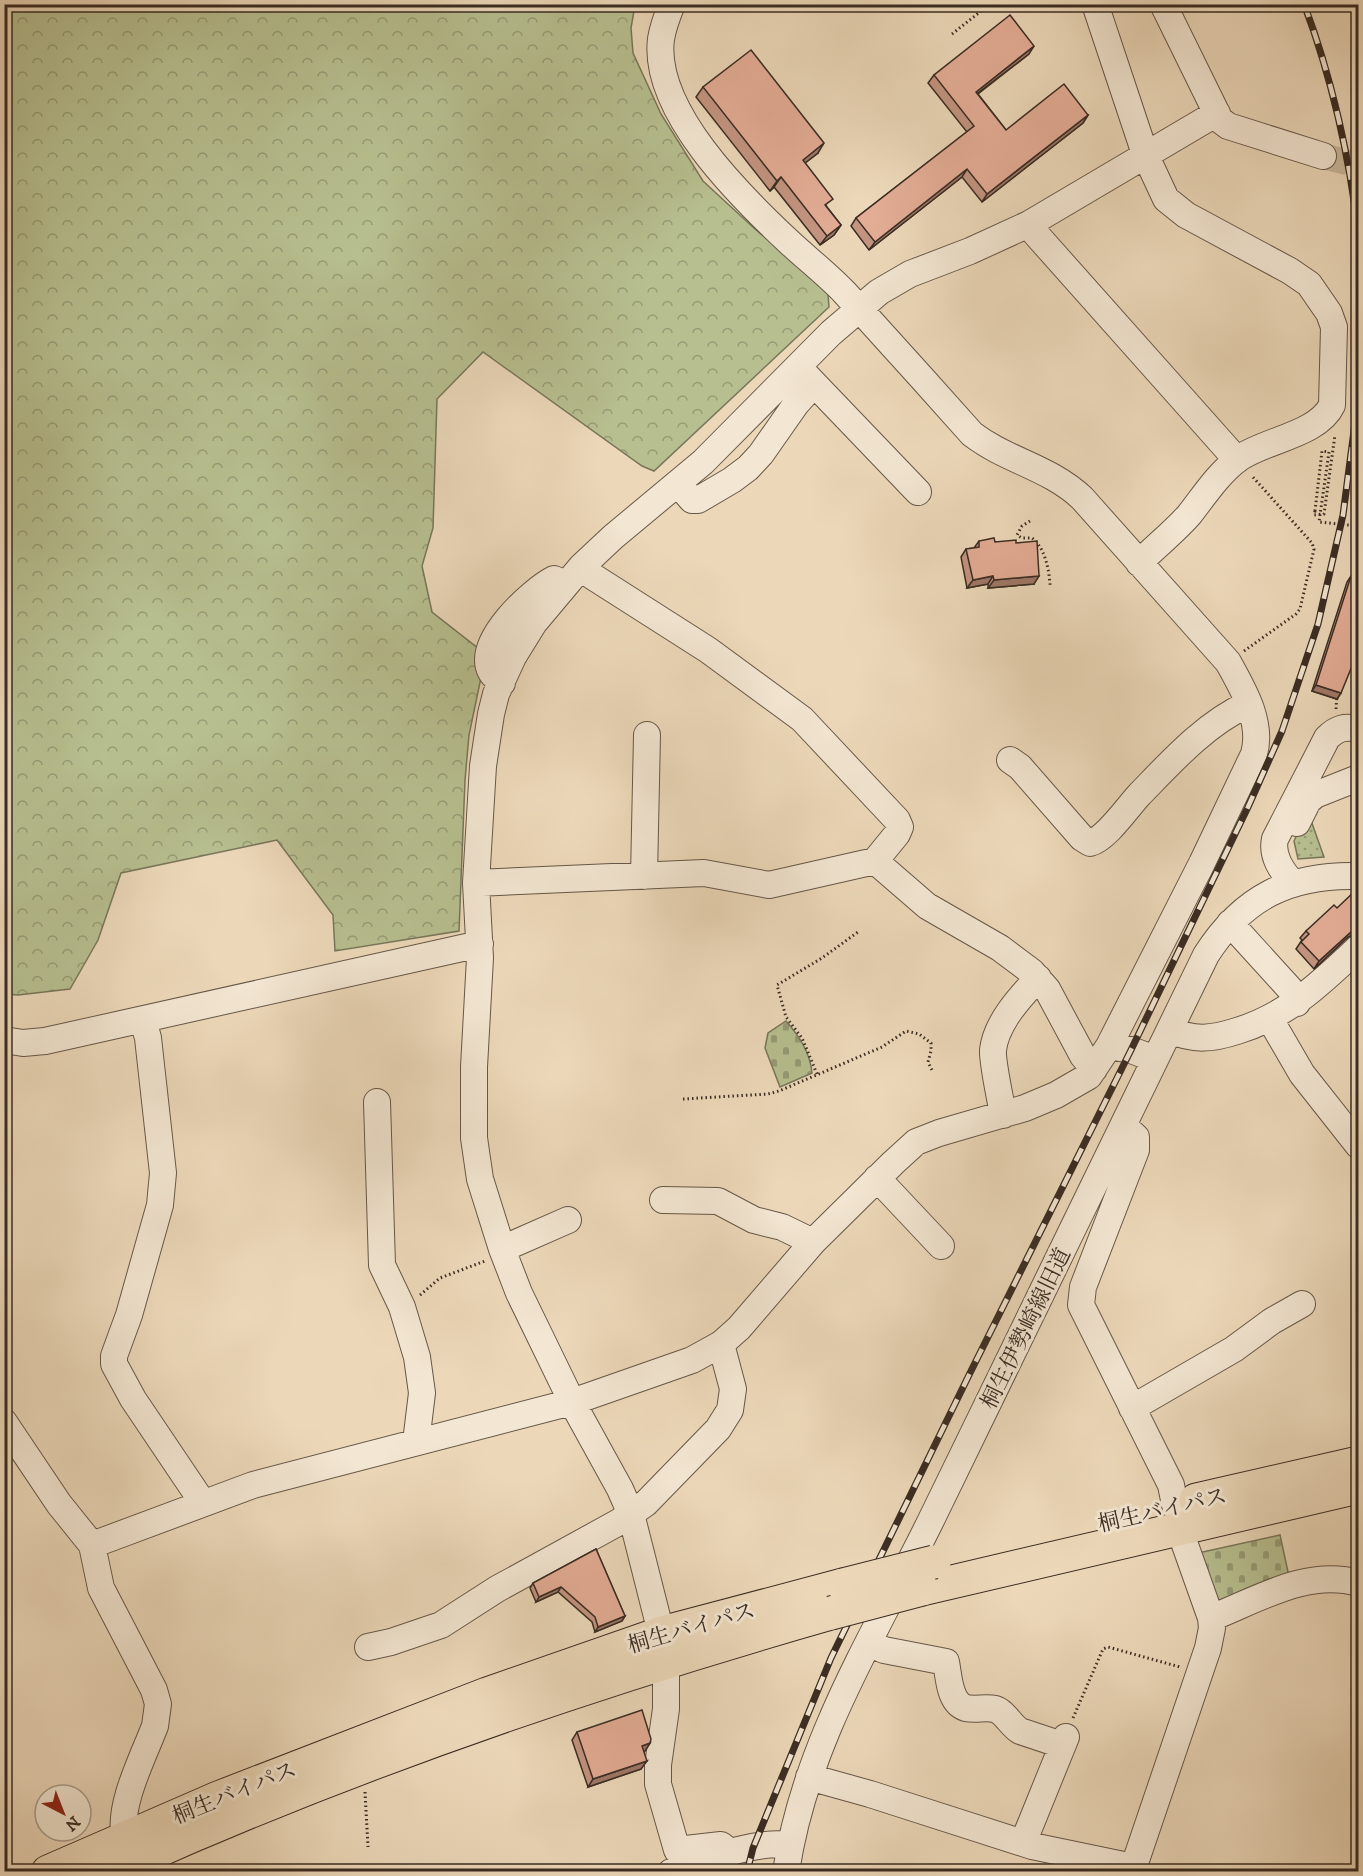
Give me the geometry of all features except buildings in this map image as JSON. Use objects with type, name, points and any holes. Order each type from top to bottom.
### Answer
[{"type":"highway","points":[[1177,1517],[1225,1482],[1359,1446]]},
{"type":"highway","name":"桐生バイパス","points":[[48,1872],[218,1797],[487,1694],[928,1575],[1177,1517],[1359,1463]]},
{"type":"highway","name":"桐生バイパス","points":[[1177,1517],[1359,1487]]},
{"type":"highway","points":[[1177,1517],[1225,1531],[1318,1510],[1359,1504]]},
{"type":"highway","name":"桐生バイパス","points":[[110,1872],[173,1843],[359,1767],[465,1728],[665,1647]]},
{"type":"street","points":[[92,1545],[263,1482],[572,1402],[692,1360],[720,1344],[740,1328],[813,1242],[909,1148],[925,1138],[1004,1115],[1056,1095],[1082,1081],[1094,1069],[1109,1046],[1202,863],[1254,754],[1257,737],[1248,704],[1228,662],[1082,498],[1066,485],[1032,465],[992,448],[972,434],[840,288],[738,192],[703,149],[677,109],[662,66],[661,40],[672,4]]},
{"type":"street","points":[[1095,4],[1145,154],[1166,200],[1176,209],[1290,271],[1309,284],[1320,299],[1334,327],[1332,405],[1329,413],[1318,423],[1254,450],[1237,460],[1209,488],[1188,516],[1139,563]]},
{"type":"street","points":[[1163,4],[1218,117],[1228,126],[1323,156]]},
{"type":"street","points":[[678,484],[692,500],[698,500],[748,468],[761,454],[796,404],[806,375],[831,333],[879,292],[910,274],[1029,224],[1145,154],[1218,117]]},
{"type":"street","points":[[1029,224],[1237,460]]},
{"type":"street","points":[[731,1853],[722,1845],[677,1850],[658,1784],[658,1765],[665,1716],[665,1647],[631,1514],[620,1489],[572,1402],[519,1293],[503,1252],[480,1179],[474,1138],[474,1067],[480,944],[476,883],[483,766],[490,714],[501,682],[534,623],[573,575],[613,537],[806,375]]},
{"type":"street","points":[[806,375],[918,492]]},
{"type":"street","points":[[476,883],[716,874],[768,885],[875,861],[900,827],[897,820],[810,727],[756,684],[708,650],[592,576],[573,575]]},
{"type":"street","points":[[1010,760],[1020,767],[1082,838],[1090,843],[1100,837],[1209,727],[1230,712],[1248,704]]},
{"type":"street","points":[[1293,884],[1281,870],[1274,844],[1315,783],[1323,742],[1331,733],[1344,727],[1359,729]]},
{"type":"street","points":[[644,876],[648,735]]},
{"type":"street","points":[[1315,783],[1359,778]]},
{"type":"street","points":[[875,861],[927,906],[1014,958],[1038,978],[1059,1010],[1083,1056],[1094,1069]]},
{"type":"street","name":"桐生伊勢崎線旧道","points":[[786,1872],[790,1845],[809,1777],[840,1702],[925,1533],[1206,955],[1230,923],[1262,898],[1293,884],[1334,875],[1359,876]]},
{"type":"street","points":[[1230,923],[1290,989],[1297,1003]]},
{"type":"street","points":[[4,1040],[23,1043],[45,1041],[480,944]]},
{"type":"street","points":[[1170,1030],[1188,1038],[1222,1036],[1270,1020],[1316,988],[1359,948]]},
{"type":"street","points":[[1004,1115],[993,1048],[1013,1007],[1038,978]]},
{"type":"street","points":[[143,1020],[148,1038],[163,1173],[162,1190],[129,1315],[114,1356],[114,1364],[133,1399],[203,1503]]},
{"type":"street","points":[[1270,1020],[1315,1092],[1359,1145]]},
{"type":"street","points":[[1109,1046],[1131,1050],[1155,1059]]},
{"type":"street","points":[[377,1102],[382,1265],[405,1316],[421,1377],[422,1393],[416,1442]]},
{"type":"street","points":[[809,1777],[1023,1843],[1133,1869],[1200,1672],[1212,1628],[1211,1618],[1177,1517],[1171,1485],[1084,1314],[1081,1298],[1083,1287],[1136,1150],[1136,1137],[1124,1126]]},
{"type":"street","points":[[877,1178],[941,1246]]},
{"type":"street","points":[[663,1200],[718,1201],[754,1220],[782,1227],[813,1242]]},
{"type":"street","points":[[503,1252],[568,1220]]},
{"type":"street","points":[[1132,1408],[1234,1349],[1272,1321],[1302,1304]]},
{"type":"street","points":[[368,1647],[391,1642],[441,1625],[497,1589],[631,1514],[646,1503],[693,1456],[724,1420],[732,1400],[733,1389],[720,1344]]},
{"type":"street","points":[[4,1422],[60,1504],[92,1545],[101,1588],[154,1690],[158,1704],[155,1726],[126,1804],[123,1819],[126,1837]]},
{"type":"street","points":[[1211,1618],[1303,1582],[1330,1579],[1359,1583]]},
{"type":"street","points":[[868,1643],[884,1650],[946,1662],[952,1695],[960,1705],[967,1708],[996,1709],[1014,1728],[1020,1731],[1064,1741],[1023,1843]]},
{"type":"street","points":[[671,1872],[768,1844],[790,1845]]},
{"type":"path","points":[[952,34],[990,4]]},
{"type":"path","points":[[1329,413],[1336,424],[1324,514],[1314,515],[1322,452],[1329,452],[1319,522],[1359,526]]},
{"type":"path","points":[[1228,662],[1300,609],[1314,549],[1312,543],[1237,460]]},
{"type":"path","points":[[1030,521],[1022,526],[1017,535],[1037,541],[1048,566],[1050,585]]},
{"type":"path","points":[[1336,709],[1337,688]]},
{"type":"path","points":[[817,1074],[802,1038],[786,1017],[777,985],[822,958],[858,932]]},
{"type":"path","points":[[683,1099],[768,1094],[779,1091],[882,1047],[910,1030],[931,1043],[928,1062],[933,1072]]},
{"type":"path","points":[[405,1316],[421,1294],[440,1278],[503,1252]]},
{"type":"path","points":[[1064,1741],[1103,1648],[1108,1647],[1200,1672]]},
{"type":"path","points":[[366,1806],[368,1847]]},
{"type":"green space","points":[[5,5],[635,5],[631,28],[633,53],[661,114],[703,181],[755,229],[824,287],[828,294],[829,307],[654,471],[642,466],[483,352],[437,399],[433,528],[422,566],[432,612],[479,649],[483,668],[469,735],[459,931],[335,951],[333,915],[277,840],[121,873],[98,940],[70,989],[18,995],[5,994]]},
{"type":"green space","points":[[1308,812],[1324,857],[1298,859],[1294,841]]},
{"type":"green space","points":[[786,1021],[803,1045],[812,1073],[780,1087],[765,1048],[768,1033]]},
{"type":"green space","points":[[1280,1535],[1290,1581],[1219,1606],[1198,1553]]},
{"type":"tunnel","points":[[1323,156],[1358,165]]},
{"type":"railway","points":[[1304,4],[1323,59],[1338,117],[1350,176],[1358,233]]},
{"type":"railway","points":[[747,1872],[753,1848],[831,1658],[1131,1050],[1282,731],[1318,624],[1343,515],[1355,423],[1358,336]]}]
